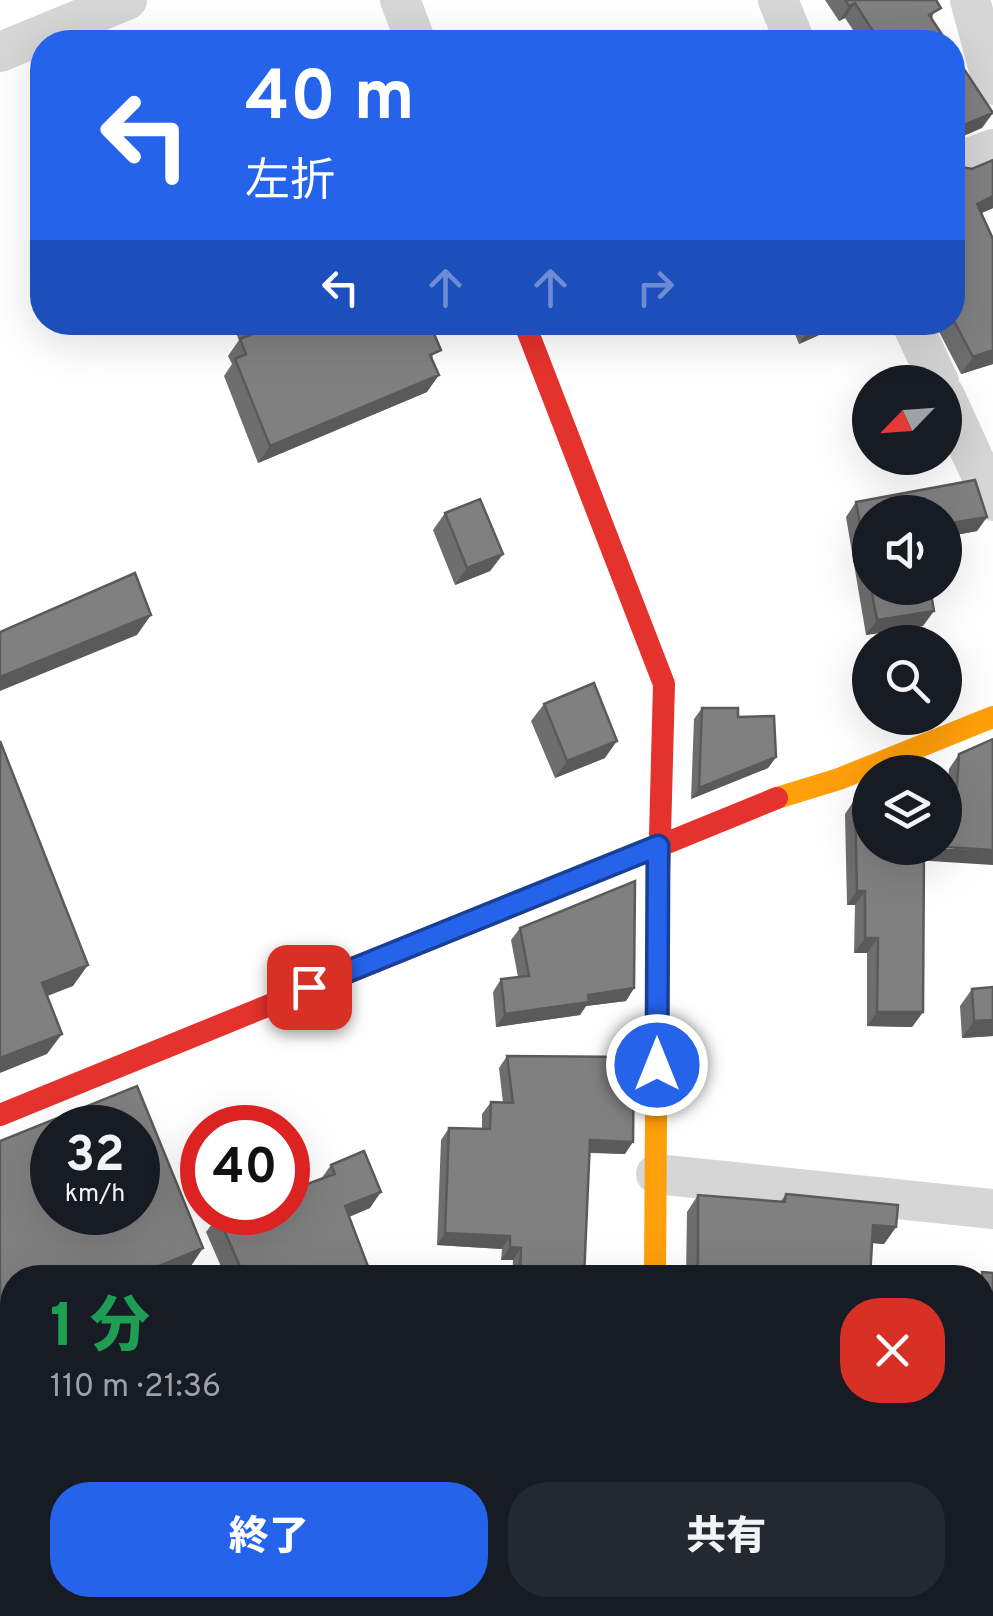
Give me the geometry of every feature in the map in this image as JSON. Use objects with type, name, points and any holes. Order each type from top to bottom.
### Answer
[{"type":"street","points":[[54,30],[127,0]]},
{"type":"street","points":[[400,0],[411,30]]},
{"type":"street","points":[[778,0],[789,30]]},
{"type":"street","points":[[970,0],[993,85]]},
{"type":"street","points":[[0,52],[30,40]]},
{"type":"street","points":[[965,159],[993,149]]},
{"type":"street","points":[[536,335],[664,684],[658,846],[655,1265]]},
{"type":"street","points":[[917,335],[931,365]]},
{"type":"street","points":[[962,433],[993,501]]},
{"type":"street","points":[[0,1115],[658,846],[993,717]]},
{"type":"street","points":[[656,1174],[993,1210]]},
{"type":"building","points":[[845,0],[936,0],[941,8],[929,15],[939,30],[872,30],[855,3],[849,6]]},
{"type":"building","points":[[965,71],[993,113],[965,125]]},
{"type":"building","points":[[993,160],[993,196],[977,204],[993,239],[993,350],[973,357],[961,335],[965,335],[965,168],[972,169]]},
{"type":"building","points":[[250,335],[435,335],[441,350],[430,355],[439,375],[270,446],[235,359],[246,354],[240,339]]},
{"type":"building","points":[[975,480],[987,517],[962,521],[962,495],[894,495]]},
{"type":"building","points":[[480,499],[503,554],[467,568],[445,513]]},
{"type":"building","points":[[135,573],[151,615],[0,677],[0,632]]},
{"type":"building","points":[[874,605],[933,605],[934,611],[877,620]]},
{"type":"building","points":[[594,683],[617,741],[567,761],[544,704]]},
{"type":"building","points":[[702,708],[738,708],[738,717],[774,716],[776,757],[699,788]]},
{"type":"building","points":[[993,739],[993,850],[962,848],[959,754]]},
{"type":"building","points":[[0,741],[88,965],[42,983],[62,1034],[0,1058]]},
{"type":"building","points":[[856,865],[924,865],[923,1012],[877,1012],[878,938],[865,938],[865,891],[857,891]]},
{"type":"building","points":[[635,881],[634,988],[588,995],[589,1002],[505,1014],[501,979],[529,976],[520,928]]},
{"type":"building","points":[[993,987],[993,1020],[974,1021],[972,989]]},
{"type":"building","points":[[507,1056],[634,1057],[633,1142],[590,1140],[585,1265],[520,1265],[521,1248],[510,1247],[510,1236],[445,1233],[449,1128],[490,1129],[491,1102],[513,1103]]},
{"type":"building","points":[[137,1086],[145,1105],[90,1105]]},
{"type":"building","points":[[30,1129],[30,1235],[160,1235],[160,1142],[180,1192],[180,1235],[198,1235],[203,1248],[162,1265],[0,1265],[0,1141]]},
{"type":"building","points":[[364,1151],[381,1192],[345,1206],[367,1265],[239,1265],[226,1235],[310,1235],[310,1183],[335,1174],[331,1165]]},
{"type":"building","points":[[786,1194],[898,1205],[896,1227],[873,1225],[871,1265],[697,1265],[698,1195],[785,1202]]},
{"type":"traffic: slow","points":[[777,798],[839,779],[993,717]]},
{"type":"traffic: slow","points":[[655,1265],[657,949]]},
{"type":"traffic: jam","points":[[529,335],[664,684],[657,949]]},
{"type":"traffic: jam","points":[[0,1115],[777,798]]},
{"type":"route","points":[[309,987],[658,846],[657,1065]]}]
